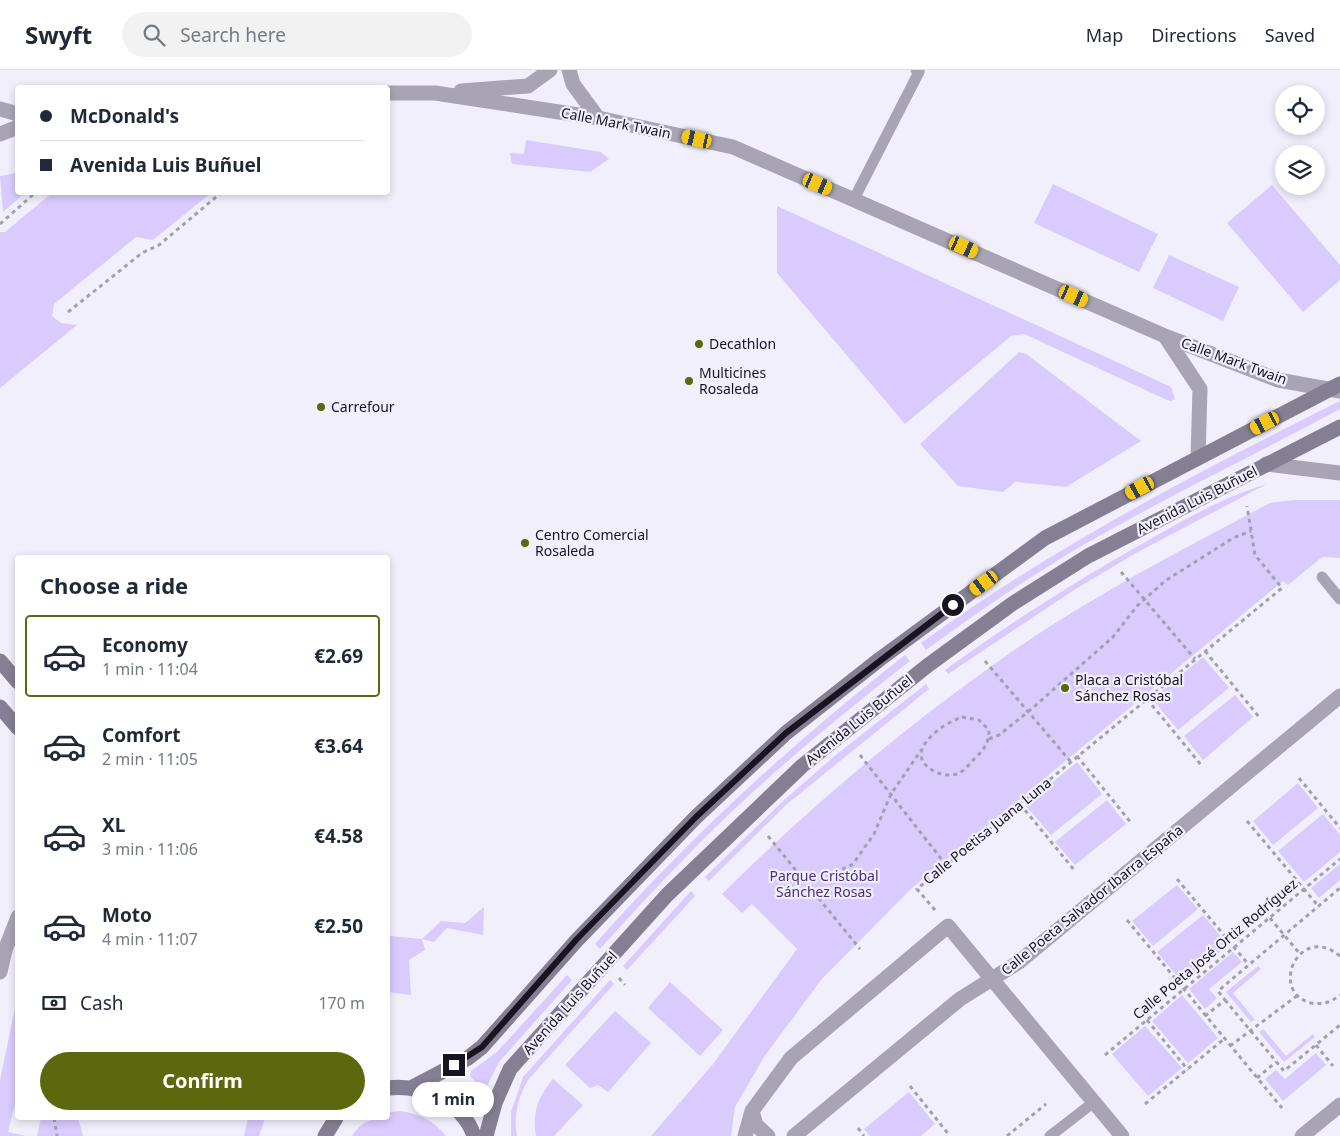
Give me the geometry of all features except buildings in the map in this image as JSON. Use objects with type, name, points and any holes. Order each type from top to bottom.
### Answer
[{"type":"main road","points":[[411,1088],[468,1058],[482,1047],[576,940],[696,817],[786,733],[880,659],[1045,538],[1338,388]]},
{"type":"main road","name":"Avenida Luis Buñuel","points":[[486,1136],[510,1069],[667,894],[809,760],[934,661],[1012,604],[1088,556],[1340,427]]},
{"type":"main road","points":[[0,661],[15,678]]},
{"type":"main road","points":[[0,707],[15,724]]},
{"type":"main road","points":[[390,1088],[411,1088],[436,1095],[457,1110],[474,1136]]},
{"type":"main road","points":[[321,1120],[325,1135]]},
{"type":"main road","points":[[325,1135],[335,1120]]},
{"type":"street","points":[[435,93],[528,86],[550,70]]},
{"type":"street","points":[[569,70],[573,84],[598,118]]},
{"type":"street","name":"Calle Mark Twain","points":[[390,93],[435,93],[598,118],[733,148],[854,199],[1165,336],[1278,380],[1338,388]]},
{"type":"street","points":[[0,109],[15,113]]},
{"type":"street","points":[[0,134],[15,128]]},
{"type":"street","name":"Calle Mark Twain","points":[[1165,336],[1200,389],[1198,458]]},
{"type":"street","points":[[1266,464],[1340,473]]},
{"type":"street","name":"Calle Poeta Salvador Ibarra España","points":[[794,1136],[960,999],[1018,962],[1340,696]]},
{"type":"street","points":[[0,972],[5,950],[15,925]]},
{"type":"street","points":[[745,1136],[752,1111],[766,1089],[794,1054],[948,926],[1122,1136]]},
{"type":"street","points":[[1302,1136],[1340,1105]]},
{"type":"street","points":[[752,1111],[756,1125],[768,1136]]},
{"type":"lane","points":[[854,199],[919,72],[916,70]]},
{"type":"lane","points":[[1322,577],[1340,599]]},
{"type":"lane","points":[[1050,1136],[1094,1102]]},
{"type":"path","points":[[0,224],[33,195]]},
{"type":"path","points":[[68,312],[142,253],[159,245],[218,195]]},
{"type":"path","points":[[989,738],[999,735],[1028,712],[1113,637],[1144,599],[1187,565],[1233,538],[1252,531],[1247,506]]},
{"type":"path","name":"Calle Poetisa Juana Luna","points":[[948,926],[917,888],[1282,588],[1255,555],[1252,531]]},
{"type":"path","points":[[1122,572],[1195,659]]},
{"type":"path","points":[[1205,651],[1260,718]]},
{"type":"path","points":[[985,661],[1071,762]]},
{"type":"path","points":[[1147,699],[1202,766]]},
{"type":"path","points":[[804,881],[837,872],[852,864],[874,834],[891,794],[932,733],[947,722],[962,718],[979,720],[989,730],[989,738],[984,750],[956,774],[942,775],[928,769],[921,756],[923,749]]},
{"type":"path","points":[[860,755],[946,865]]},
{"type":"path","points":[[1077,756],[1132,824]]},
{"type":"path","points":[[1298,778],[1340,828]]},
{"type":"path","points":[[1020,804],[1075,872]]},
{"type":"path","points":[[1248,821],[1319,906]]},
{"type":"path","points":[[768,836],[860,949]]},
{"type":"path","name":"Calle Poeta José Ortiz Rodríguez","points":[[1105,1055],[1340,859]]},
{"type":"path","points":[[1177,879],[1249,965]]},
{"type":"path","points":[[1340,888],[1218,991],[1284,1072],[1340,1025]]},
{"type":"path","points":[[1270,918],[1300,954]]},
{"type":"path","points":[[1127,920],[1282,1108]]},
{"type":"path","points":[[1339,997],[1329,1002],[1318,1004],[1307,1002],[1298,996],[1292,987],[1290,977],[1291,966],[1304,950],[1320,946],[1332,950],[1340,956]]},
{"type":"path","points":[[1230,1046],[1249,1029],[1298,996]]},
{"type":"path","points":[[1205,1016],[1225,1000]]},
{"type":"path","points":[[1147,1020],[1188,1070]]},
{"type":"path","points":[[1145,1104],[1224,1039]]},
{"type":"path","points":[[1316,1045],[1332,1066]]},
{"type":"path","points":[[1257,1078],[1276,1062]]},
{"type":"path","points":[[910,1086],[950,1136]]},
{"type":"path","points":[[1007,1136],[1046,1104]]},
{"type":"path","points":[[54,1120],[57,1136]]},
{"type":"path","points":[[858,1128],[864,1136]]},
{"type":"green space","points":[[526,140],[601,152],[609,159],[590,172],[512,164],[510,153],[524,154]]},
{"type":"green space","points":[[15,173],[15,195],[23,195],[3,212],[0,176]]},
{"type":"green space","points":[[1053,184],[1158,234],[1139,272],[1034,223]]},
{"type":"green space","points":[[1272,185],[1275,189],[1275,195],[1280,195],[1340,265],[1340,280],[1303,312],[1227,223]]},
{"type":"green space","points":[[50,195],[209,195],[153,240],[136,237],[54,304],[52,316],[61,323],[77,325],[0,388],[0,232],[5,232]]},
{"type":"green space","points":[[777,206],[1171,387],[1175,399],[1167,400],[1024,334],[1011,336],[905,424],[777,273]]},
{"type":"green space","points":[[1169,255],[1239,287],[1223,321],[1153,288]]},
{"type":"green space","points":[[1019,352],[1026,354],[1141,441],[1066,487],[1015,482],[1003,492],[958,486],[920,444]]},
{"type":"green space","points":[[1340,401],[1340,409],[1145,511],[1068,554],[996,600],[926,650],[921,643],[1021,575],[1125,513]]},
{"type":"green space","points":[[1267,484],[1136,553],[1074,590],[948,674],[945,670],[1044,602],[1176,524],[1236,495]]},
{"type":"green space","name":"Parque Cristóbal Sánchez Rosas","points":[[1293,500],[1340,500],[1340,558],[1322,557],[1288,585],[1283,581],[912,888],[821,980],[764,1057],[735,1107],[731,1136],[651,1136],[713,1064],[797,949],[752,904],[742,913],[722,894],[787,832],[853,774],[957,691],[1026,642],[1129,579],[1270,503]]},
{"type":"green space","points":[[905,655],[910,661],[830,725],[772,775],[694,849],[600,949],[595,944],[667,866],[743,792],[863,688]]},
{"type":"green space","points":[[1203,657],[1229,688],[1178,730],[1152,699]]},
{"type":"green space","points":[[926,684],[929,689],[787,804],[709,881],[705,877],[784,800],[837,754]]},
{"type":"green space","points":[[1235,695],[1253,717],[1203,760],[1184,736]]},
{"type":"green space","points":[[1077,762],[1102,794],[1051,835],[1025,805]]},
{"type":"green space","points":[[1298,783],[1318,808],[1273,845],[1253,821]]},
{"type":"green space","points":[[1107,800],[1126,824],[1075,865],[1055,842]]},
{"type":"green space","points":[[1323,814],[1340,835],[1340,852],[1304,882],[1278,851]]},
{"type":"green space","points":[[1340,864],[1340,880],[1319,898],[1311,888]]},
{"type":"green space","points":[[1177,885],[1198,909],[1153,946],[1132,921]]},
{"type":"green space","points":[[691,891],[695,896],[627,970],[623,966]]},
{"type":"green space","points":[[484,907],[483,935],[447,928],[434,942],[422,939],[441,921],[465,923]]},
{"type":"green space","points":[[1203,915],[1228,945],[1183,983],[1157,952]]},
{"type":"green space","points":[[390,936],[422,939],[425,950],[409,960],[411,995],[390,992]]},
{"type":"green space","points":[[1233,952],[1242,962],[1209,989],[1217,998],[1205,1009],[1189,989]]},
{"type":"green space","points":[[1258,966],[1261,969],[1233,993],[1255,1020],[1251,1022],[1226,992]]},
{"type":"green space","points":[[567,975],[572,980],[499,1062],[487,1086],[483,1088],[470,1076],[471,1071],[497,1052]]},
{"type":"green space","points":[[610,980],[614,984],[528,1080],[517,1107],[517,1136],[511,1136],[511,1112],[523,1077]]},
{"type":"green space","points":[[670,982],[723,1030],[700,1056],[648,1008]]},
{"type":"green space","points":[[1182,995],[1218,1038],[1188,1063],[1152,1021]]},
{"type":"green space","points":[[15,1009],[15,1104],[8,1132],[26,1136],[0,1136],[0,1080]]},
{"type":"green space","points":[[615,1011],[651,1043],[608,1092],[598,1085],[590,1088],[565,1065]]},
{"type":"green space","points":[[1145,1026],[1182,1068],[1148,1096],[1112,1054]]},
{"type":"green space","points":[[1263,1029],[1286,1056],[1313,1034],[1315,1037],[1284,1062],[1259,1032]]},
{"type":"green space","points":[[1316,1053],[1326,1065],[1283,1101],[1265,1079],[1276,1070],[1285,1079]]},
{"type":"green space","points":[[553,1079],[583,1105],[554,1136],[536,1136],[535,1120],[537,1105],[543,1092]]},
{"type":"green space","points":[[909,1092],[935,1124],[921,1136],[870,1136],[864,1129]]},
{"type":"green space","points":[[400,1111],[426,1119],[446,1136],[352,1136],[359,1127],[367,1122],[390,1120],[390,1112]]},
{"type":"green space","points":[[41,1120],[79,1120],[83,1136],[37,1136]]},
{"type":"green space","points":[[248,1120],[264,1120],[259,1136],[244,1136]]},
{"type":"place","name":"Decathlon","points":[[699,344]]},
{"type":"place","name":"Multicines Rosaleda","points":[[689,381]]},
{"type":"place","name":"Carrefour","points":[[321,407]]},
{"type":"place","name":"Centro Comercial Rosaleda","points":[[525,543]]},
{"type":"place","name":"Placa a Cristóbal Sánchez Rosas","points":[[1065,688]]},
{"type":"route","points":[[454,1065],[468,1058],[482,1047],[576,940],[696,817],[786,733],[880,659],[953,605]]}]
